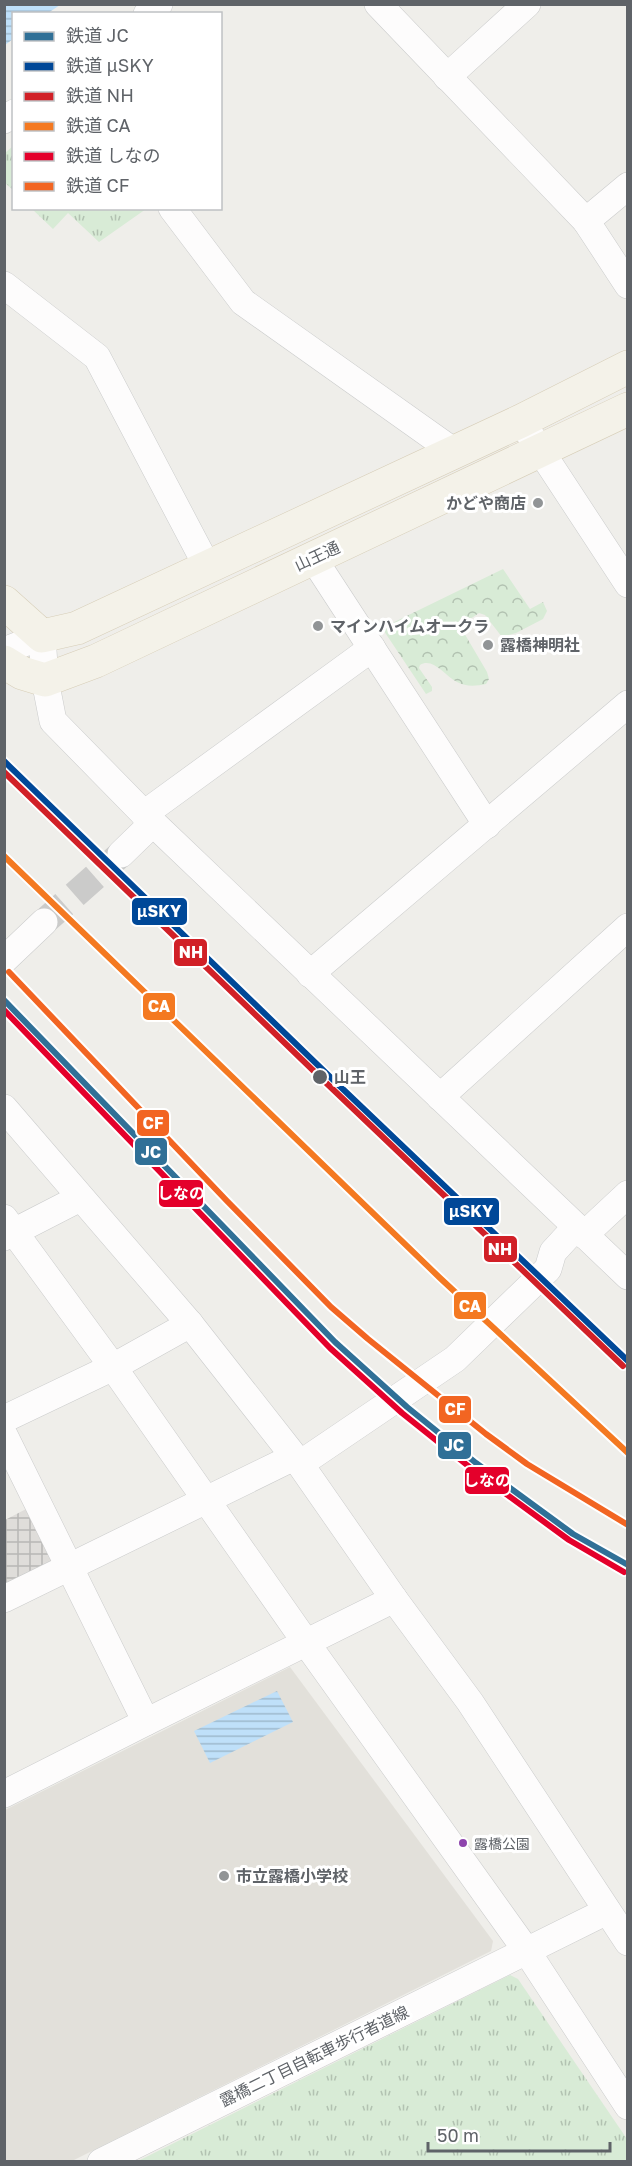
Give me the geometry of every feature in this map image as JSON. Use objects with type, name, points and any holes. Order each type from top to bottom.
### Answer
[{"type":"main road","points":[[4,602],[42,636],[77,628],[521,421],[627,367]]},
{"type":"main road","name":"山王通","points":[[45,681],[96,661],[540,452],[627,408]]},
{"type":"main road","points":[[4,662],[22,674],[45,681]]},
{"type":"street","points":[[378,4],[586,221],[627,285]]},
{"type":"street","points":[[447,77],[527,4]]},
{"type":"street","points":[[586,221],[627,186]]},
{"type":"street","points":[[174,210],[243,302],[453,451]]},
{"type":"street","points":[[4,285],[97,357],[208,568]]},
{"type":"street","points":[[521,421],[627,584]]},
{"type":"street","points":[[313,558],[487,825]]},
{"type":"street","points":[[4,651],[42,636],[45,681],[53,721],[149,819],[627,1276]]},
{"type":"street","points":[[121,854],[149,819],[372,648]]},
{"type":"street","points":[[310,974],[627,704]]},
{"type":"street","points":[[4,960],[44,922]]},
{"type":"street","points":[[440,1097],[627,927]]},
{"type":"street","points":[[4,1108],[190,1324],[297,1460],[394,1599],[470,1702],[627,1942]]},
{"type":"street","points":[[4,1599],[207,1500],[297,1460],[455,1359],[548,1269],[553,1252],[627,1194]]},
{"type":"street","points":[[80,1198],[8,1229],[113,1367],[307,1644],[526,1950],[627,2106]]},
{"type":"street","points":[[4,1419],[113,1367],[190,1324]]},
{"type":"street","points":[[4,1435],[146,1722]]},
{"type":"street","points":[[4,1794],[394,1599]]},
{"type":"street","name":"露橋二丁目自転車歩行者道線","points":[[101,2162],[607,1911]]},
{"type":"shaded area","points":[[28,1508],[54,1559],[53,1566],[5,1591],[5,1520]]},
{"type":"shaded area","name":"市立露橋小学校","points":[[290,1667],[493,1941],[491,1951],[72,2161],[5,2162],[5,1810]]},
{"type":"green space","points":[[12,147],[12,189],[4,182],[5,153]]},
{"type":"green space","points":[[33,210],[145,210],[99,242],[68,213],[53,229]]},
{"type":"green space","points":[[503,569],[530,609],[543,602],[547,611],[543,619],[516,633],[502,637],[485,615],[479,613],[460,626],[487,672],[489,679],[486,684],[471,686],[460,684],[434,665],[425,663],[419,668],[432,687],[432,691],[426,694],[382,628]]},
{"type":"green space","points":[[510,1975],[518,1979],[627,2139],[627,2161],[138,2161]]},
{"type":"water","points":[[5,4],[60,4],[50,12],[12,12],[12,40],[5,45]]},
{"type":"water","points":[[277,1691],[293,1722],[210,1763],[194,1731]]},
{"type":"tunnel","points":[[44,922],[121,854]]},
{"type":"rail line","name":"μSKY","points":[[4,761],[628,1361]]},
{"type":"rail line","name":"NH","points":[[4,772],[623,1366]]},
{"type":"rail line","name":"CA","points":[[4,856],[440,1278],[628,1453]]},
{"type":"rail line","name":"CF","points":[[9,972],[331,1307],[486,1434],[527,1464],[628,1525]]},
{"type":"rail line","name":"JC","points":[[4,1000],[335,1342],[407,1407],[476,1463],[573,1534],[628,1565]]},
{"type":"rail line","name":"しなの","points":[[4,1010],[330,1348],[402,1413],[472,1469],[569,1540],[624,1572]]},
{"type":"place","name":"かどや商店","points":[[538,503]]},
{"type":"place","name":"マインハイムオークラ","points":[[318,626]]},
{"type":"place","name":"露橋神明社","points":[[488,645]]},
{"type":"place","name":"山王","points":[[320,1077]]},
{"type":"place","name":"露橋公園","points":[[463,1843]]},
{"type":"place","name":"市立露橋小学校","points":[[224,1876]]}]
